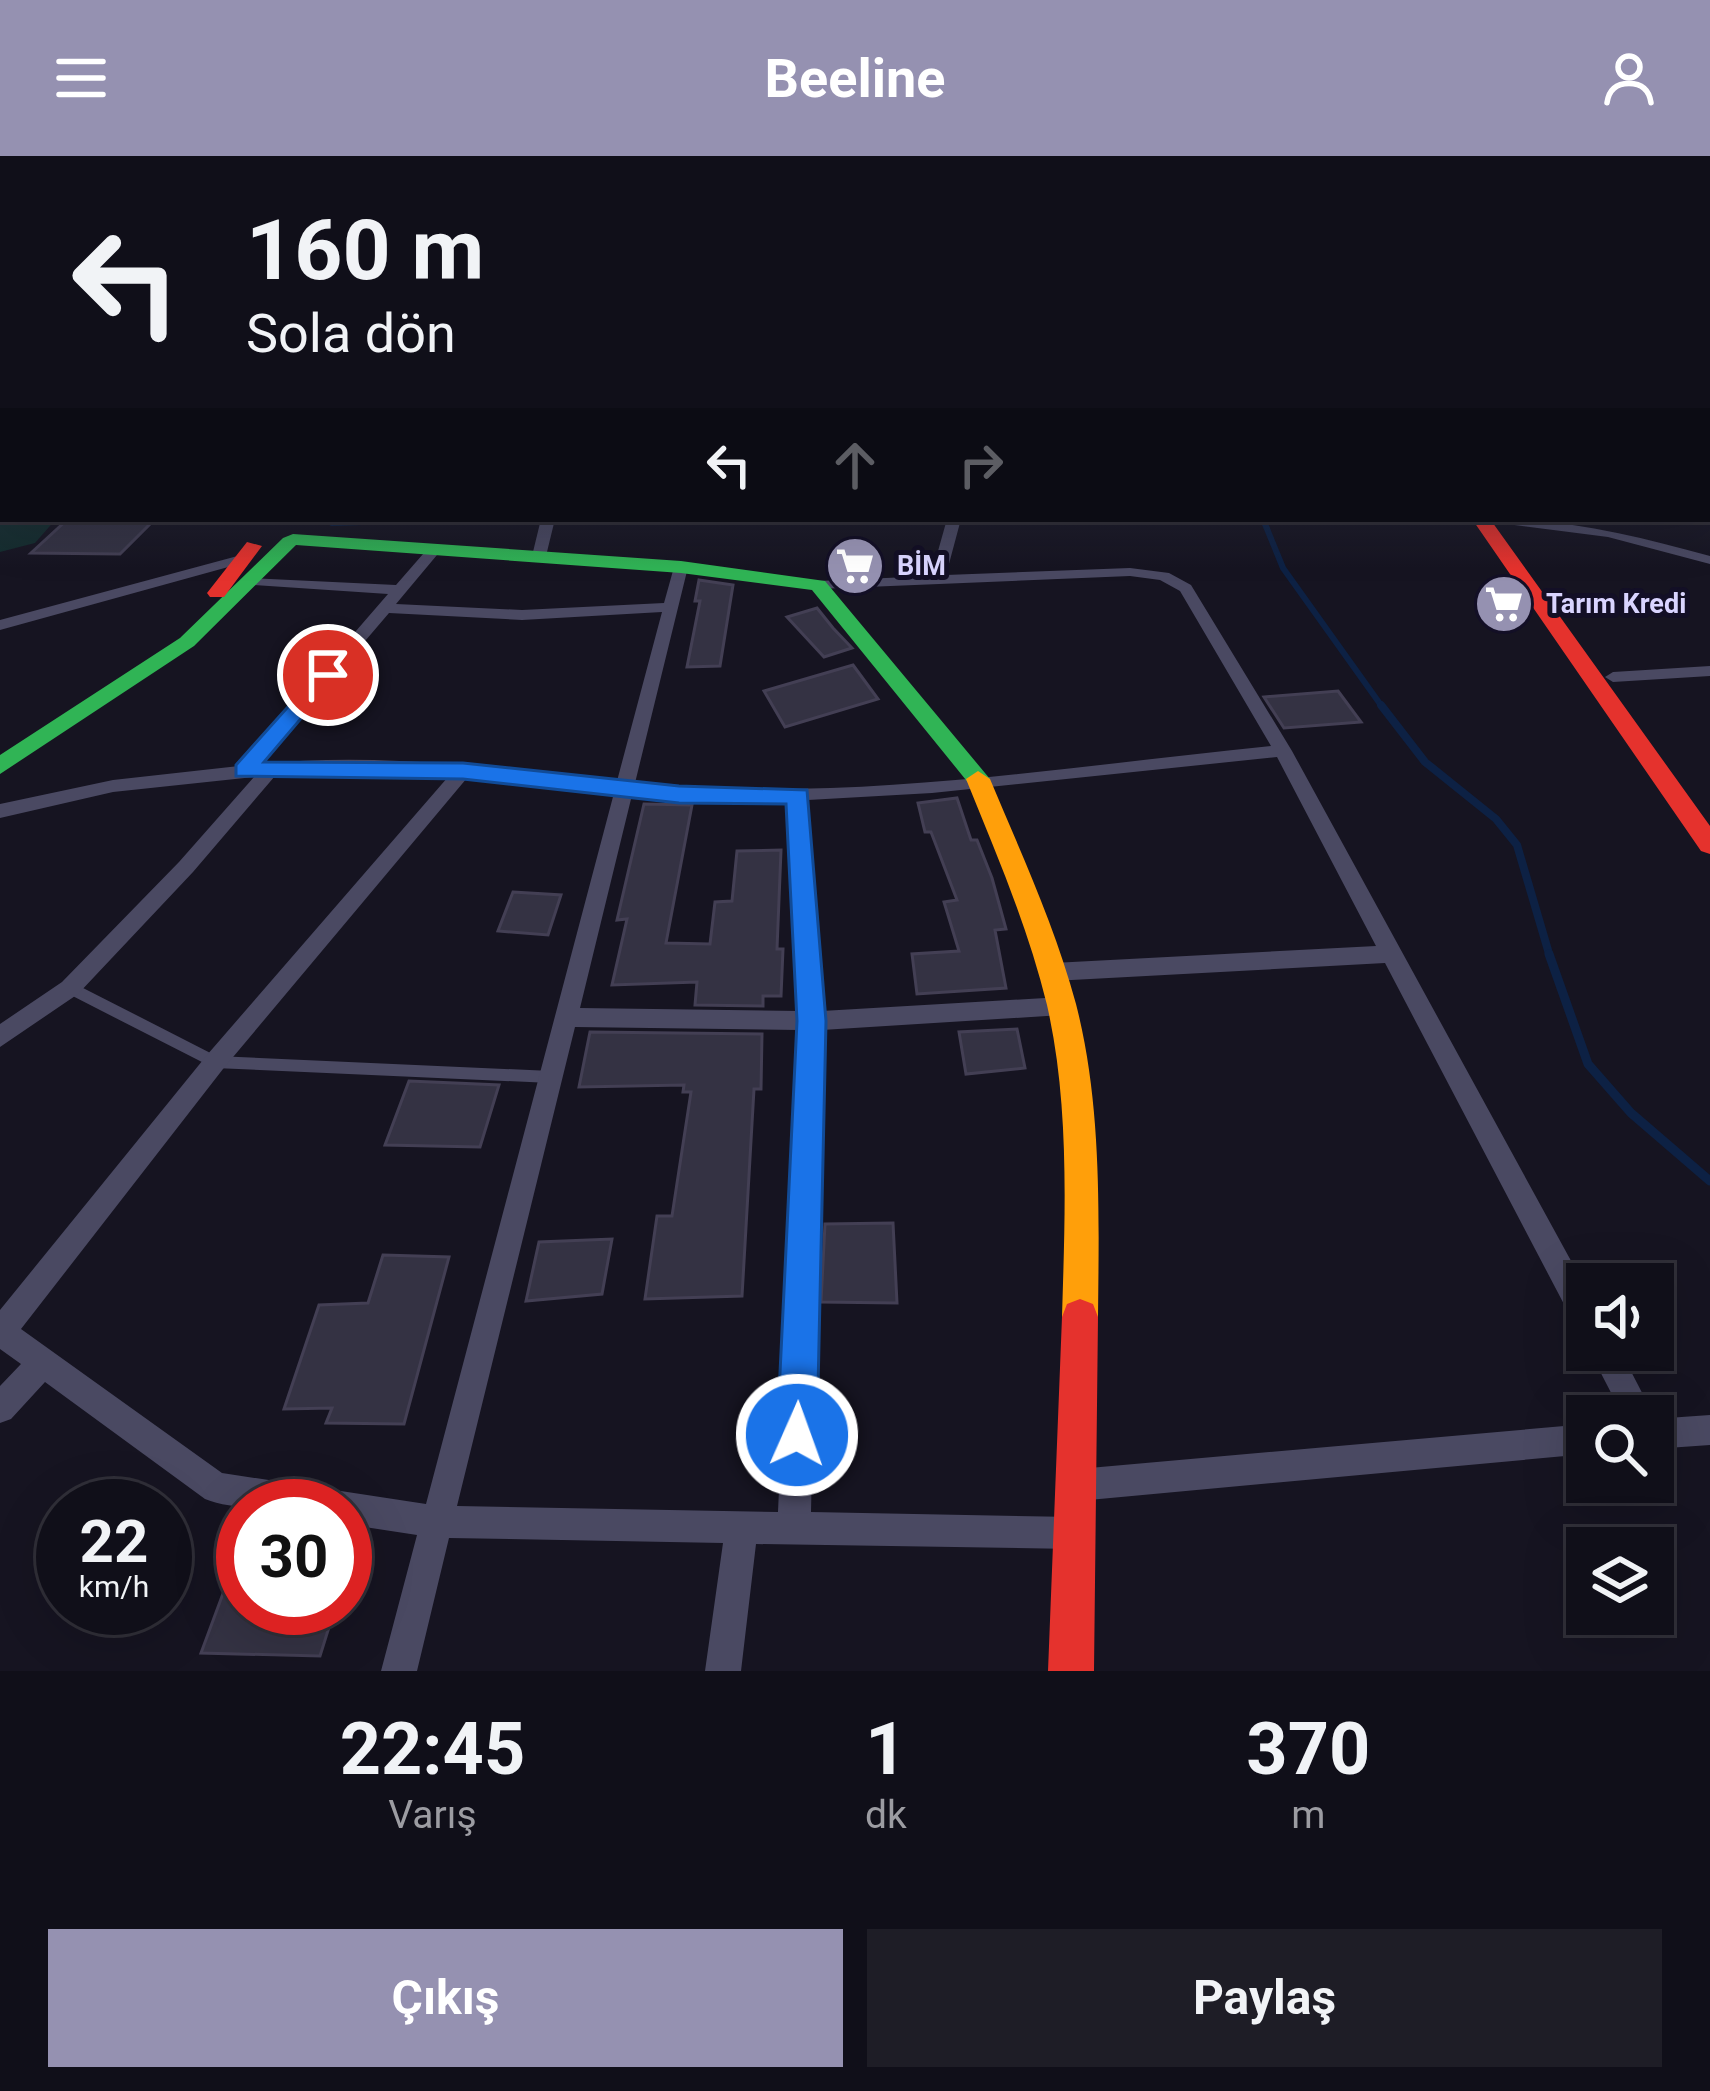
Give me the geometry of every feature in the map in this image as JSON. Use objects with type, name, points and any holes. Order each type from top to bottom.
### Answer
[{"type":"street","points":[[539,556],[547,522]]},
{"type":"street","points":[[937,581],[952,522]]},
{"type":"street","points":[[1483,522],[1710,845]]},
{"type":"street","points":[[1501,522],[1710,810]]},
{"type":"street","points":[[1523,522],[1610,533],[1710,560]]},
{"type":"street","points":[[0,625],[256,547],[269,549],[295,534],[681,567],[818,585],[1130,572],[1164,576],[1186,588],[1283,751],[1566,1280]]},
{"type":"street","points":[[256,547],[401,590]]},
{"type":"street","points":[[0,766],[120,683],[211,600],[256,547]]},
{"type":"street","points":[[244,770],[435,549]]},
{"type":"street","points":[[400,1671],[681,567]]},
{"type":"street","points":[[818,585],[978,779],[1062,1006],[1074,1068],[1078,1137],[1078,1485],[1071,1671]]},
{"type":"street","points":[[386,608],[522,615],[671,607]]},
{"type":"street","points":[[1613,676],[1710,671]]},
{"type":"street","points":[[0,811],[142,778],[244,770],[463,771],[679,795],[798,796],[1283,751]]},
{"type":"street","points":[[0,1037],[70,988],[186,867],[271,769]]},
{"type":"street","points":[[216,1488],[0,1331],[215,1062],[463,771]]},
{"type":"street","points":[[794,1526],[812,1021],[798,796]]},
{"type":"street","points":[[1053,972],[1392,954]]},
{"type":"street","points":[[566,1017],[812,1021],[1062,1006]]},
{"type":"street","points":[[0,1408],[43,1362]]},
{"type":"street","points":[[1674,1433],[1710,1430]]},
{"type":"street","points":[[1078,1485],[1566,1441]]},
{"type":"street","points":[[372,1512],[437,1522],[1074,1533]]},
{"type":"street","points":[[723,1671],[742,1526]]},
{"type":"lane","points":[[70,988],[215,1062],[551,1077]]},
{"type":"green space","points":[[0,522],[53,522],[35,543],[0,552]]},
{"type":"building","points":[[65,522],[152,522],[120,554],[31,553]]},
{"type":"building","points":[[699,580],[733,585],[720,666],[687,667],[700,601],[695,601]]},
{"type":"building","points":[[817,608],[852,648],[824,657],[787,617]]},
{"type":"building","points":[[853,665],[878,699],[785,727],[764,691]]},
{"type":"building","points":[[1338,691],[1361,722],[1284,728],[1264,697]]},
{"type":"building","points":[[957,798],[971,840],[977,840],[992,878],[1006,929],[995,930],[1006,988],[917,994],[912,954],[959,951],[944,902],[957,900],[931,832],[925,832],[918,803]]},
{"type":"building","points":[[644,804],[692,805],[666,943],[710,944],[715,902],[732,901],[737,851],[781,850],[777,949],[783,949],[781,996],[763,996],[763,1006],[695,1005],[697,982],[612,985],[627,919],[617,920]]},
{"type":"building","points":[[513,892],[561,895],[548,935],[498,931]]},
{"type":"building","points":[[1017,1029],[1025,1068],[966,1074],[959,1032]]},
{"type":"building","points":[[590,1032],[762,1034],[761,1089],[754,1089],[742,1296],[645,1299],[657,1216],[672,1216],[691,1092],[683,1092],[684,1085],[579,1087]]},
{"type":"building","points":[[409,1081],[499,1085],[480,1147],[385,1145]]},
{"type":"building","points":[[893,1223],[897,1303],[821,1302],[825,1224]]},
{"type":"building","points":[[612,1239],[602,1294],[526,1301],[539,1242]]},
{"type":"building","points":[[383,1255],[449,1257],[404,1424],[326,1423],[332,1408],[284,1409],[319,1305],[368,1303]]},
{"type":"building","points":[[216,1612],[216,1635],[327,1635],[320,1656],[201,1653]]},
{"type":"waterway","points":[[332,523],[362,522]]},
{"type":"waterway","points":[[1264,522],[1283,568],[1383,708]]},
{"type":"waterway","points":[[1381,705],[1425,762],[1496,819],[1517,845],[1550,956]]},
{"type":"waterway","points":[[1550,956],[1588,1064],[1631,1113],[1710,1181]]},
{"type":"traffic: fast","points":[[293,539],[681,567],[818,585],[978,779]]},
{"type":"traffic: fast","points":[[0,766],[187,642],[289,542]]},
{"type":"traffic: slow","points":[[978,779],[1044,946],[1069,1039],[1080,1159],[1080,1317]]},
{"type":"traffic: jam","points":[[1483,522],[1710,845]]},
{"type":"traffic: jam","points":[[217,593],[253,546]]},
{"type":"traffic: jam","points":[[1071,1671],[1080,1317]]},
{"type":"place","name":"BİM","points":[[855,566]]},
{"type":"place","name":"Tarım Kredi","points":[[1504,604]]},
{"type":"route","points":[[328,675],[244,770],[463,771],[679,795],[798,796],[812,1021],[797,1435]]}]
